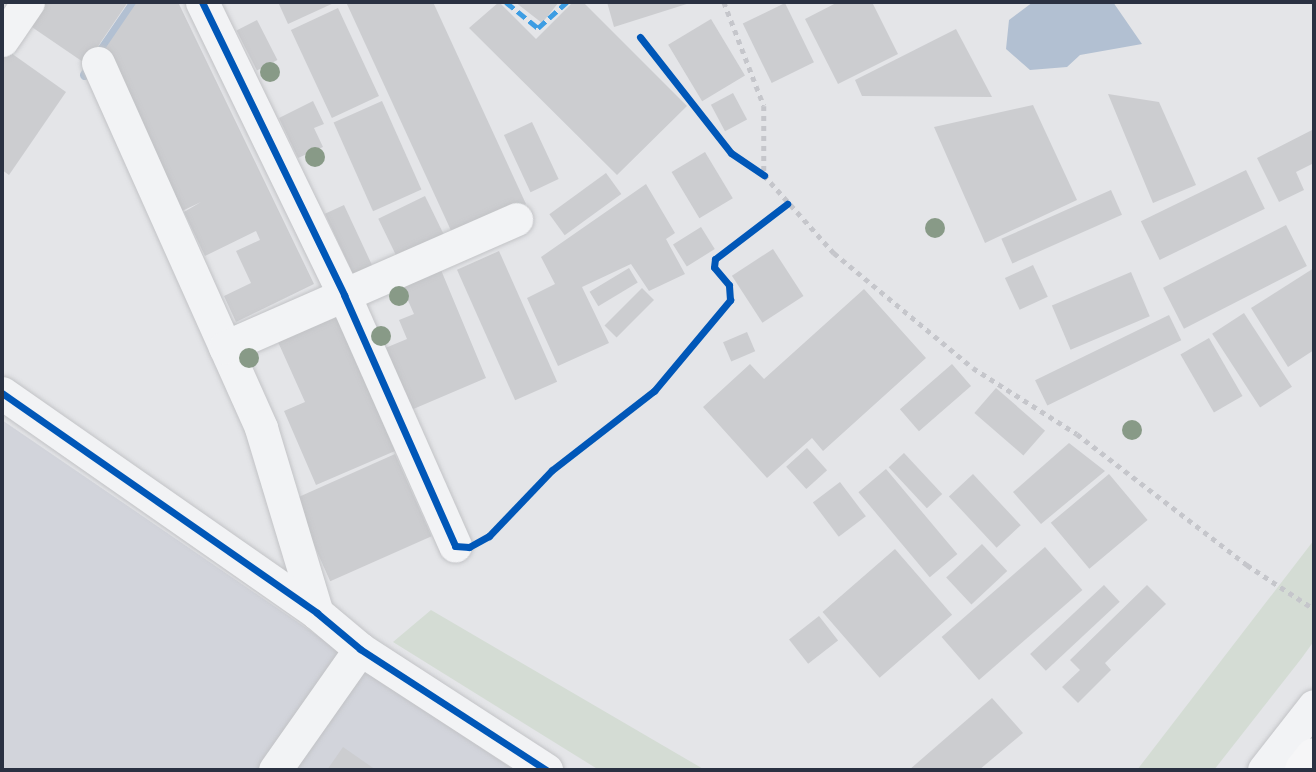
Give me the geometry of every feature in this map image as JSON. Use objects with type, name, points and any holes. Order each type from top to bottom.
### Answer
[{"type":"main road","points":[[1304,770],[1314,757]]},
{"type":"street","points":[[2,40],[28,2]]},
{"type":"street","points":[[202,2],[344,295],[455,546]]},
{"type":"street","points":[[98,63],[261,428],[317,613]]},
{"type":"street","points":[[225,347],[516,219]]},
{"type":"street","points":[[2,393],[317,613],[360,649],[545,770]]},
{"type":"street","points":[[275,770],[360,649]]},
{"type":"street","points":[[1264,770],[1314,706]]},
{"type":"path","points":[[724,2],[764,106],[764,175],[834,253],[973,368],[1077,434],[1247,565],[1314,609]]},
{"type":"shaded area","points":[[2,420],[514,770],[2,770]]},
{"type":"shaded area","points":[[1314,540],[1314,641],[1301,659],[1214,770],[1137,770]]},
{"type":"shaded area","points":[[431,610],[705,770],[599,770],[393,642]]},
{"type":"water","points":[[1033,2],[1113,2],[1142,44],[1080,55],[1067,67],[1030,70],[1006,49],[1009,20]]},
{"type":"building","points":[[36,2],[128,2],[86,64],[23,21]]},
{"type":"building","points":[[137,2],[178,2],[314,284],[236,322],[224,296],[251,283],[236,251],[260,240],[256,231],[205,256],[184,212],[201,202],[182,211],[105,49]]},
{"type":"building","points":[[278,2],[336,2],[288,24]]},
{"type":"building","points":[[346,2],[433,2],[526,204],[454,237]]},
{"type":"building","points":[[499,2],[536,39],[573,2],[583,2],[687,106],[617,175],[469,28]]},
{"type":"building","points":[[515,2],[559,2],[542,23]]},
{"type":"building","points":[[607,2],[693,2],[614,27]]},
{"type":"building","points":[[838,2],[872,2],[898,54],[838,84],[805,19]]},
{"type":"building","points":[[785,3],[814,62],[772,83],[743,24]]},
{"type":"building","points":[[338,8],[379,96],[332,118],[291,30]]},
{"type":"building","points":[[711,19],[745,76],[702,101],[668,45]]},
{"type":"building","points":[[257,20],[277,60],[257,71],[237,30]]},
{"type":"building","points":[[956,29],[992,97],[862,96],[855,80]]},
{"type":"building","points":[[4,48],[66,92],[9,175],[2,170]]},
{"type":"building","points":[[733,93],[747,119],[725,131],[711,105]]},
{"type":"building","points":[[1108,94],[1159,102],[1196,185],[1153,203]]},
{"type":"building","points":[[313,101],[324,124],[314,128],[323,147],[298,158],[279,118]]},
{"type":"building","points":[[382,101],[421,190],[373,211],[334,123]]},
{"type":"building","points":[[1033,105],[1077,200],[985,243],[934,127]]},
{"type":"building","points":[[532,122],[559,179],[531,192],[504,135]]},
{"type":"building","points":[[1314,129],[1314,163],[1296,172],[1304,190],[1279,202],[1257,158]]},
{"type":"building","points":[[705,152],[733,198],[699,218],[672,172]]},
{"type":"building","points":[[1246,170],[1265,209],[1160,260],[1141,221]]},
{"type":"building","points":[[606,173],[621,194],[565,235],[549,214]]},
{"type":"building","points":[[646,184],[675,233],[666,239],[685,274],[649,291],[631,264],[582,287],[609,343],[558,366],[527,298],[555,284],[541,257]]},
{"type":"building","points":[[1111,190],[1122,215],[1012,263],[1001,239]]},
{"type":"building","points":[[425,196],[446,240],[400,263],[378,219]]},
{"type":"building","points":[[344,205],[376,273],[357,282],[325,214]]},
{"type":"building","points":[[1286,225],[1307,266],[1184,329],[1163,288]]},
{"type":"building","points":[[701,227],[715,249],[687,267],[673,244]]},
{"type":"building","points":[[773,249],[803,296],[762,323],[732,276]]},
{"type":"building","points":[[499,251],[557,382],[515,400],[457,270]]},
{"type":"building","points":[[1033,265],[1048,297],[1020,310],[1005,278]]},
{"type":"building","points":[[629,268],[638,283],[598,306],[590,292]]},
{"type":"building","points":[[1314,268],[1314,350],[1288,367],[1251,308]]},
{"type":"building","points":[[441,270],[486,378],[404,413],[378,351],[407,339],[399,320],[414,314],[402,287]]},
{"type":"building","points":[[1131,272],[1150,316],[1071,350],[1052,306]]},
{"type":"building","points":[[642,288],[654,300],[617,337],[605,325]]},
{"type":"building","points":[[864,289],[926,358],[823,451],[812,438],[767,478],[703,407],[750,364],[764,379]]},
{"type":"building","points":[[1244,313],[1292,387],[1260,407],[1212,334]]},
{"type":"building","points":[[1169,315],[1181,340],[1047,405],[1035,380]]},
{"type":"building","points":[[337,317],[395,451],[316,485],[284,411],[305,402],[278,342]]},
{"type":"building","points":[[747,332],[755,351],[731,361],[723,342]]},
{"type":"building","points":[[1209,338],[1242,396],[1214,413],[1180,354]]},
{"type":"building","points":[[952,364],[971,386],[919,431],[900,409]]},
{"type":"building","points":[[996,388],[1045,431],[1023,456],[974,413]]},
{"type":"building","points":[[1069,443],[1105,471],[1041,524],[1013,492]]},
{"type":"building","points":[[807,448],[827,470],[806,489],[786,467]]},
{"type":"building","points":[[904,453],[942,494],[927,508],[889,467]]},
{"type":"building","points":[[395,454],[432,536],[330,581],[294,499]]},
{"type":"building","points":[[886,469],[957,554],[930,577],[858,492]]},
{"type":"building","points":[[973,474],[1021,525],[997,548],[949,497]]},
{"type":"building","points":[[1109,474],[1148,520],[1089,569],[1051,523]]},
{"type":"building","points":[[840,482],[866,516],[839,537],[813,502]]},
{"type":"building","points":[[982,544],[1007,571],[971,604],[946,577]]},
{"type":"building","points":[[1045,547],[1082,590],[979,680],[942,637]]},
{"type":"building","points":[[895,549],[952,615],[880,678],[823,612]]},
{"type":"building","points":[[1104,585],[1120,602],[1046,671],[1030,654]]},
{"type":"building","points":[[1147,585],[1166,604],[1105,663],[1111,670],[1078,703],[1062,687],[1080,670],[1070,660]]},
{"type":"building","points":[[819,616],[838,640],[808,664],[789,639]]},
{"type":"building","points":[[992,698],[1023,733],[979,770],[909,770]]},
{"type":"building","points":[[343,747],[376,770],[327,770]]},
{"type":"waterway","points":[[85,75],[135,2]]},
{"type":"marked path","points":[[506,2],[538,28],[567,2]]},
{"type":"cycle path","points":[[202,2],[344,295],[455,546],[469,547],[489,536],[552,470],[654,391],[730,300],[729,285],[714,267],[715,259],[787,204]]},
{"type":"cycle path","points":[[640,37],[731,153],[764,175]]},
{"type":"cycle path","points":[[2,393],[317,613],[360,649],[546,770]]}]
